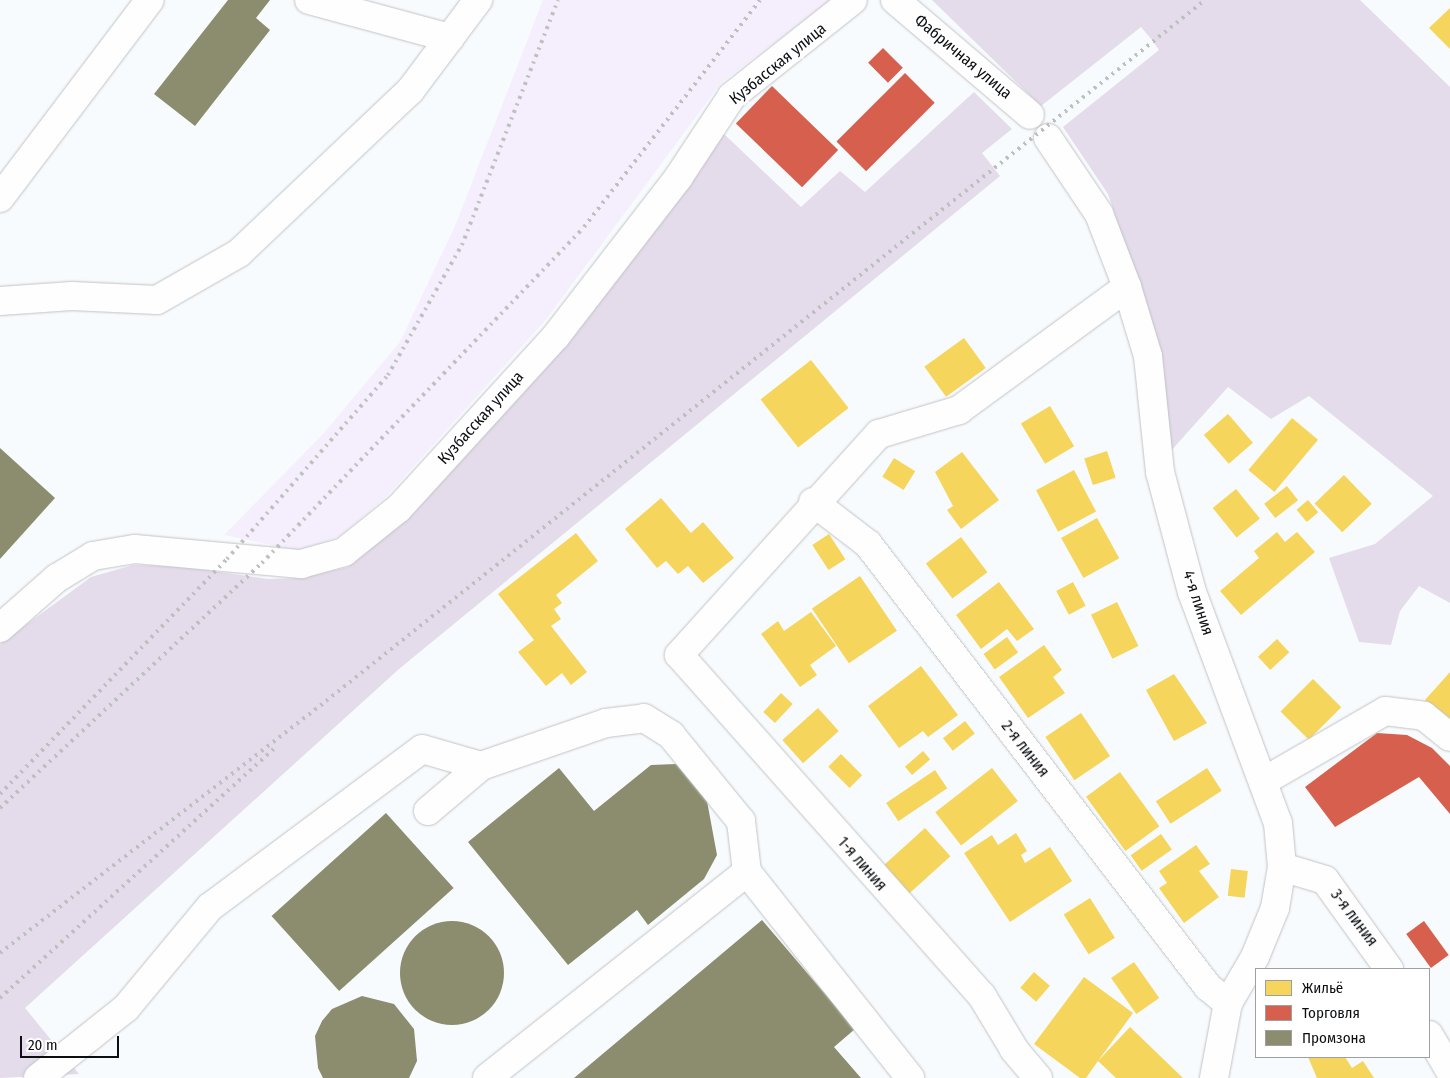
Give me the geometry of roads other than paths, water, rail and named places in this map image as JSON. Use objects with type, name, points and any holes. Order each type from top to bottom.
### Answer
[{"type":"street","points":[[0,198],[150,0]]},
{"type":"street","points":[[309,0],[450,38]]},
{"type":"street","points":[[0,301],[72,296],[157,300],[238,253],[410,91],[478,0]]},
{"type":"street","name":"Кузбасская улица","points":[[0,628],[57,578],[93,556],[135,549],[301,564],[344,552],[399,508],[556,336],[678,178],[732,96],[853,0]]},
{"type":"street","name":"Фабричная улица","points":[[896,0],[1030,116]]},
{"type":"street","name":"4-я линия","points":[[1048,138],[1099,214],[1127,286],[1148,356],[1160,472],[1192,592],[1264,781],[1278,823],[1282,867],[1275,908],[1255,957],[1228,1004],[1214,1078]]},
{"type":"street","points":[[813,502],[879,434],[959,410],[1127,286]]},
{"type":"street","name":"1-я линия","points":[[813,502],[679,655],[982,996],[1014,1050],[1038,1078]]},
{"type":"street","name":"2-я линия","points":[[813,502],[868,544],[1208,988],[1228,1004]]},
{"type":"street","points":[[1264,781],[1385,711],[1424,716],[1450,737]]},
{"type":"street","points":[[428,810],[481,766],[606,723],[644,718],[671,735],[741,821],[747,872],[910,1078]]},
{"type":"street","points":[[38,1078],[126,1008],[210,907],[422,749],[481,766]]},
{"type":"street","name":"3-я линия","points":[[1282,867],[1325,880],[1388,968]]},
{"type":"street","points":[[487,1078],[747,872]]},
{"type":"street","points":[[1430,1037],[1450,1071]]},
{"type":"railway","points":[[0,794],[227,559],[388,375],[462,245],[558,0]]},
{"type":"railway","points":[[0,808],[262,563],[584,227],[760,0]]},
{"type":"railway","points":[[0,953],[326,701],[1205,0]]},
{"type":"railway","points":[[0,998],[277,746]]}]
